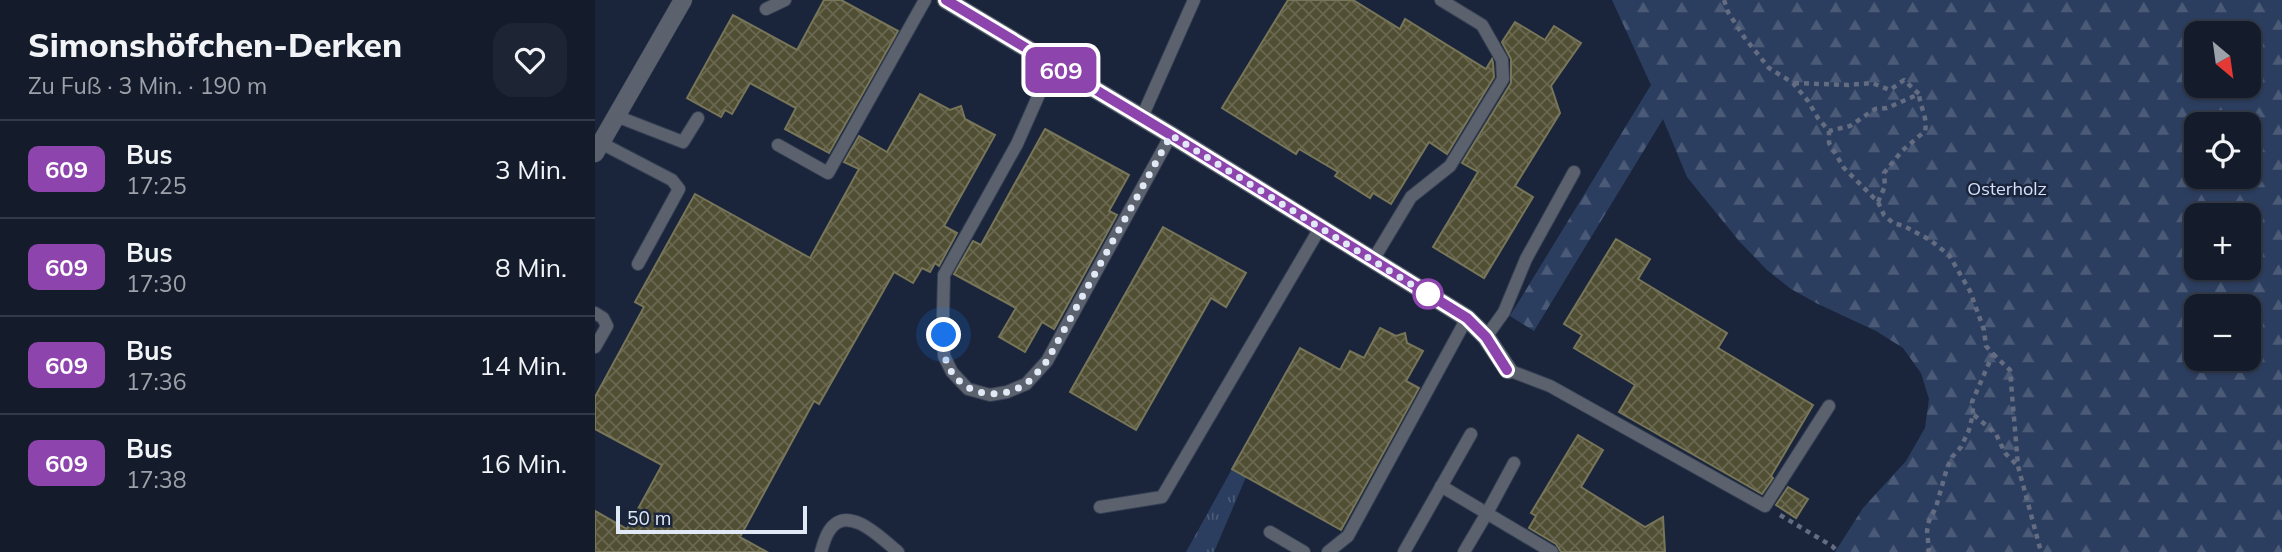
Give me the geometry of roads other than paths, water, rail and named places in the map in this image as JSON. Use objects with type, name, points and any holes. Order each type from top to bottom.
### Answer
[{"type":"street","points":[[598,148],[683,0]]},
{"type":"street","points":[[950,1],[1467,318],[1486,337],[1507,370]]},
{"type":"lane","points":[[766,9],[785,0]]},
{"type":"lane","points":[[778,145],[828,173],[925,0]]},
{"type":"lane","points":[[1142,117],[1194,0]]},
{"type":"lane","points":[[1373,260],[1411,197],[1450,166],[1503,79],[1502,60],[1482,25],[1441,0]]},
{"type":"lane","points":[[1052,65],[1017,145],[944,275],[944,356],[952,372],[968,389],[990,394],[1007,392],[1026,384],[1047,361],[1171,135]]},
{"type":"lane","points":[[616,116],[683,142],[698,118]]},
{"type":"lane","points":[[598,148],[672,180],[679,189],[638,264]]},
{"type":"lane","points":[[1486,337],[1504,312],[1526,259],[1574,172]]},
{"type":"lane","points":[[1100,507],[1162,497],[1321,228]]},
{"type":"lane","points":[[595,313],[603,318],[607,326],[595,347]]},
{"type":"lane","points":[[1328,552],[1348,536],[1467,318]]},
{"type":"lane","points":[[1507,370],[1551,386],[1765,506],[1829,406]]},
{"type":"lane","points":[[1404,552],[1471,434]]},
{"type":"lane","points":[[1464,552],[1514,463]]},
{"type":"lane","points":[[1441,486],[1552,552]]},
{"type":"lane","points":[[821,552],[829,530],[838,523],[849,520],[863,524],[898,552]]},
{"type":"lane","points":[[1270,533],[1304,552]]},
{"type":"park label","name":"Osterholz","points":[[2007,189]]}]
